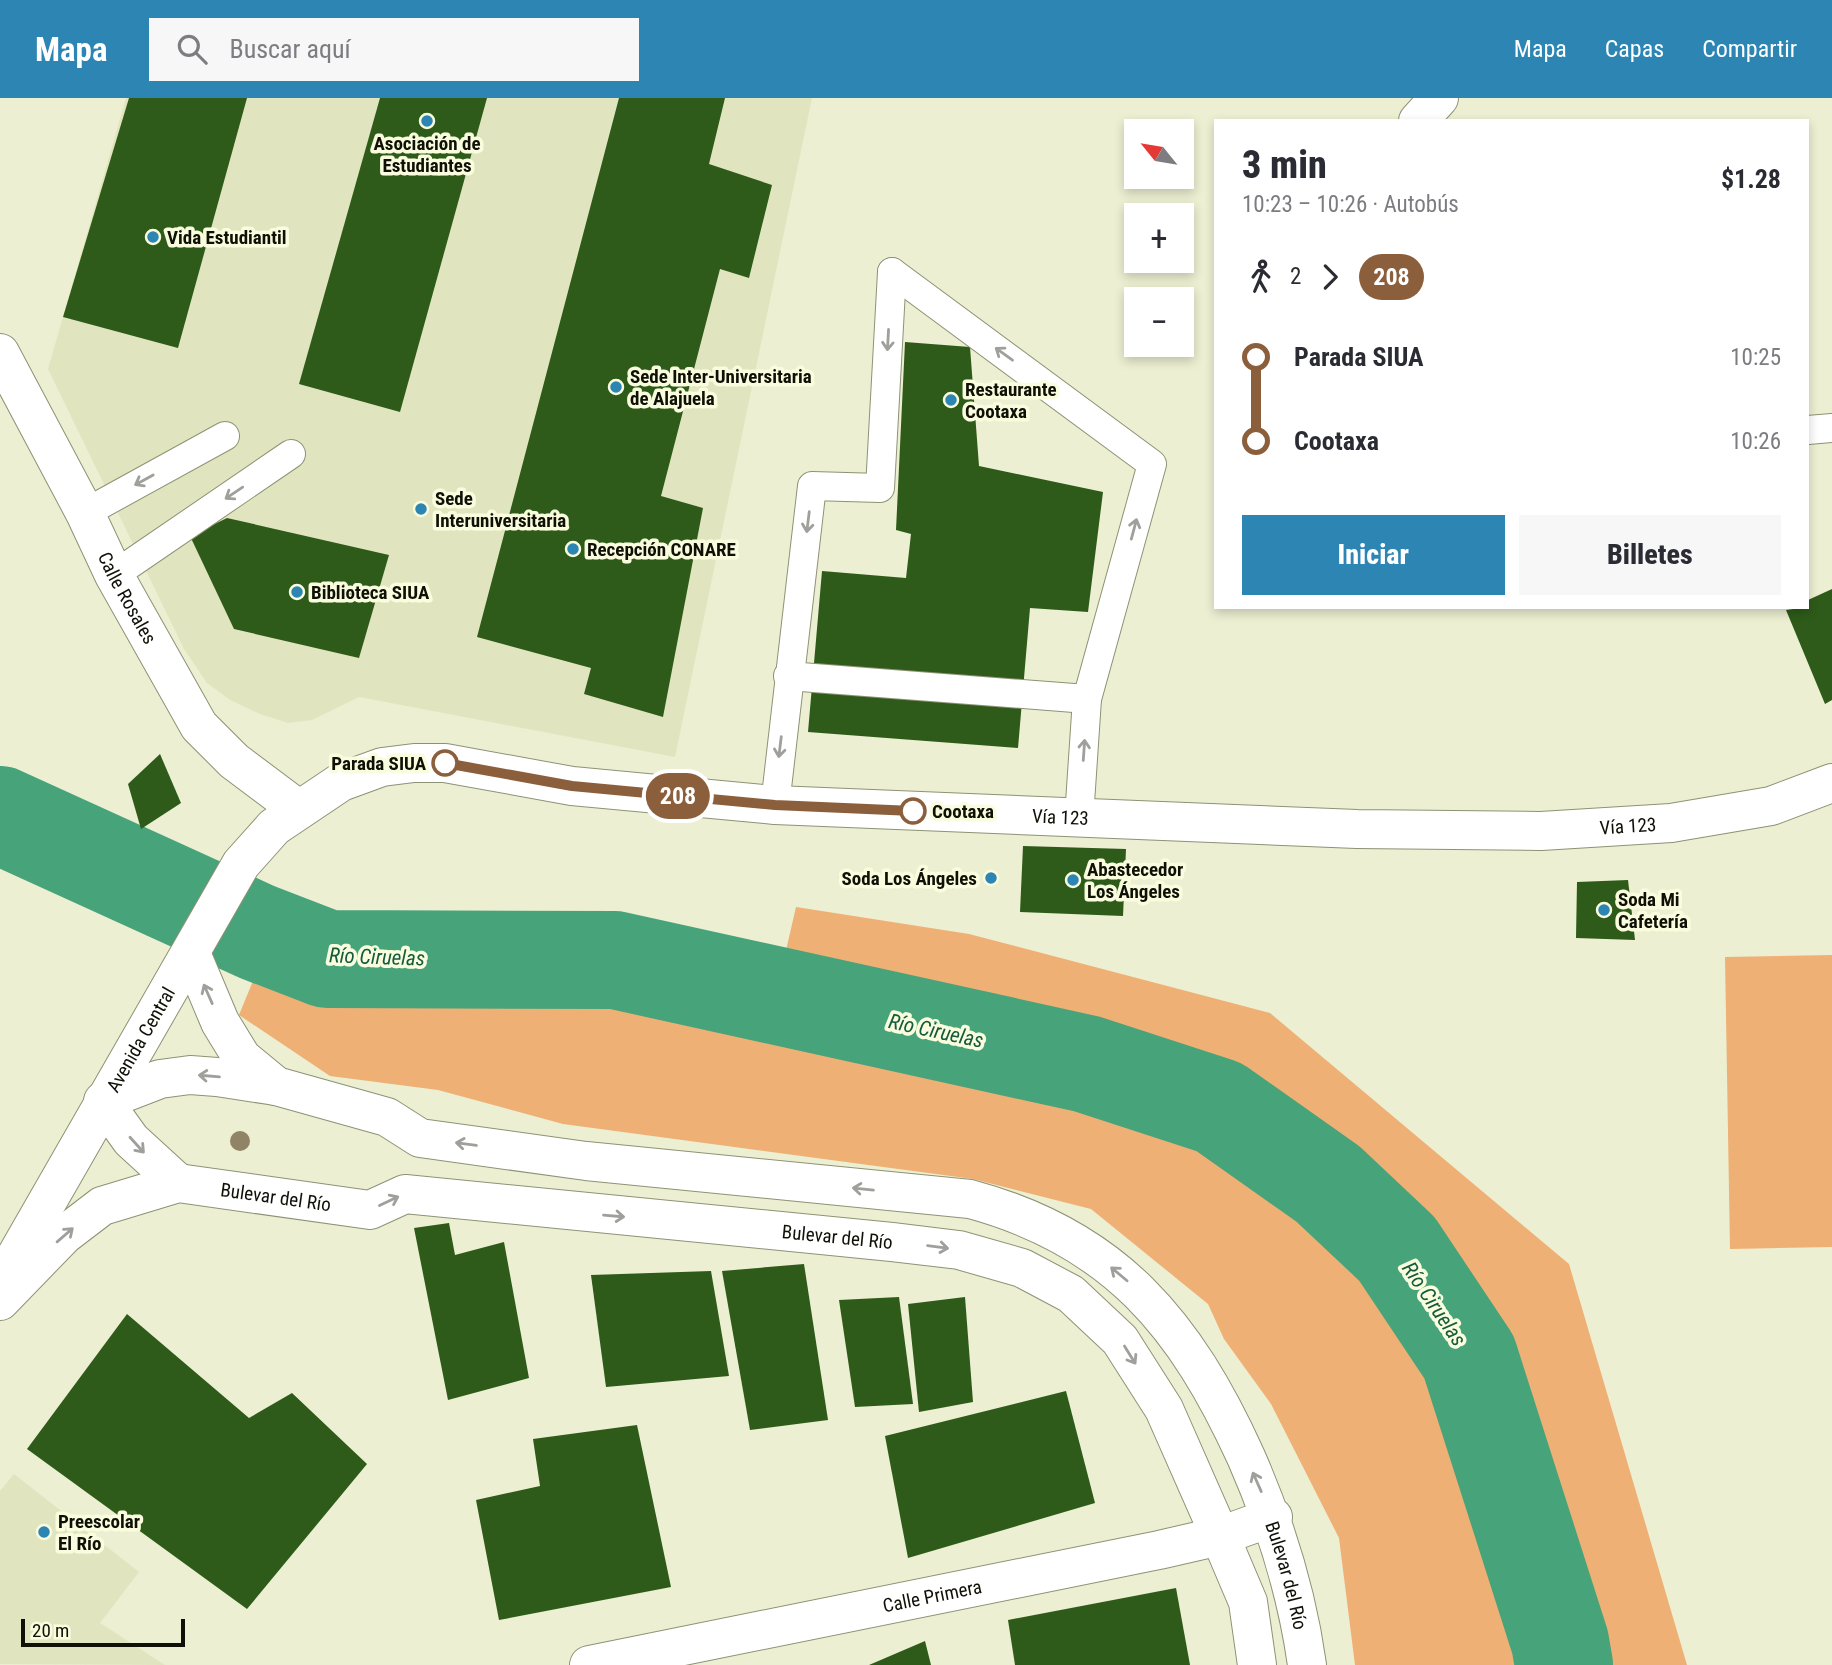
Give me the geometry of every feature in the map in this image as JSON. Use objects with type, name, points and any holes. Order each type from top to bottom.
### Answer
[{"type":"street","points":[[1420,119],[1439,98]]},
{"type":"street","name":"Calle Rosales","points":[[0,353],[85,513],[114,575],[198,726],[234,761],[298,809]]},
{"type":"street","name":"Vía 123","points":[[298,809],[341,782],[382,767],[414,763],[445,763],[572,786],[775,805],[1357,829],[1541,831],[1671,823],[1771,806],[1832,783]]},
{"type":"street","name":"Avenida Central","points":[[0,1284],[241,864],[274,827],[298,809]]},
{"type":"street","name":"Bulevar del Río","points":[[195,945],[220,1022],[242,1058],[276,1086]]},
{"type":"street","name":"Bulevar del Río","points":[[103,1101],[160,1079],[190,1075],[276,1086],[387,1117],[420,1138],[586,1161],[970,1199],[1010,1210],[1051,1227],[1099,1257],[1142,1293],[1194,1356],[1229,1420],[1273,1517],[1307,1665]]},
{"type":"street","points":[[103,1101],[131,1140],[178,1183]]},
{"type":"street","points":[[503,1206],[510,1150]]},
{"type":"street","name":"Bulevar del Río","points":[[0,1301],[64,1235],[103,1206],[178,1183],[370,1210],[405,1194],[503,1206],[906,1243],[959,1250],[1022,1268],[1071,1294],[1121,1340],[1164,1409],[1248,1602],[1257,1665]]},
{"type":"street","name":"Calle Primera","points":[[589,1665],[1220,1536],[1273,1517]]},
{"type":"lane","points":[[775,805],[812,486],[880,488],[892,272],[1152,464],[1087,699],[1079,818]]},
{"type":"lane","points":[[1809,430],[1832,428]]},
{"type":"lane","points":[[85,513],[225,436]]},
{"type":"lane","points":[[114,575],[290,454]]},
{"type":"lane","points":[[788,676],[1087,699]]},
{"type":"shaded area","name":"Sede Interuniversitaria","points":[[126,98],[812,98],[675,757],[359,697],[312,720],[288,723],[230,700],[207,683],[184,649],[48,369]]},
{"type":"shaded area","points":[[796,907],[969,934],[1270,1013],[1569,1264],[1687,1665],[1355,1665],[1339,1538],[1271,1404],[1224,1339],[1208,1304],[1091,1209],[973,1179],[563,1124],[438,1090],[330,1076],[239,1015],[268,944],[334,971],[623,976],[772,1011]]},
{"type":"shaded area","points":[[1832,955],[1832,1247],[1730,1249],[1725,957]]},
{"type":"shaded area","name":"Preescolar El Río","points":[[14,1474],[139,1572],[100,1623],[165,1665],[0,1664],[0,1491]]},
{"type":"building","points":[[129,98],[247,98],[178,348],[63,317]]},
{"type":"building","points":[[380,98],[487,98],[400,412],[299,384]]},
{"type":"building","name":"Sede Inter-Universitaria de Alajuela","points":[[619,98],[725,98],[709,164],[772,185],[749,278],[720,269],[661,496],[703,508],[663,717],[584,694],[591,668],[477,637]]},
{"type":"building","points":[[905,342],[970,347],[979,466],[1103,492],[1088,612],[1030,608],[1018,748],[808,732],[822,571],[906,578],[911,534],[896,530]]},
{"type":"building","name":"Biblioteca SIUA","points":[[227,518],[389,555],[359,658],[234,629],[190,536]]},
{"type":"building","points":[[1832,589],[1832,700],[1825,704],[1786,610],[1809,609],[1809,600]]},
{"type":"building","points":[[160,754],[181,803],[141,829],[128,784]]},
{"type":"building","name":"Abastecedor Los Ángeles","points":[[1023,846],[1126,849],[1123,916],[1020,912]]},
{"type":"building","name":"Soda Mi Cafetería","points":[[1628,880],[1635,940],[1576,938],[1577,882]]},
{"type":"building","points":[[449,1223],[455,1255],[504,1242],[529,1378],[448,1400],[414,1228]]},
{"type":"building","points":[[804,1264],[828,1420],[750,1430],[722,1271]]},
{"type":"building","points":[[711,1271],[729,1376],[606,1387],[591,1275]]},
{"type":"building","points":[[899,1297],[913,1404],[855,1407],[839,1300]]},
{"type":"building","points":[[965,1297],[973,1402],[919,1412],[908,1304]]},
{"type":"building","points":[[127,1314],[249,1418],[292,1393],[367,1464],[247,1609],[27,1449]]},
{"type":"building","points":[[1066,1391],[1095,1503],[908,1558],[885,1436]]},
{"type":"building","points":[[637,1425],[671,1587],[499,1620],[476,1500],[540,1486],[533,1439]]},
{"type":"building","points":[[1176,1588],[1190,1665],[1015,1665],[1008,1620]]},
{"type":"building","points":[[925,1641],[931,1665],[869,1665]]},
{"type":"waterway","name":"Río Ciruelas","points":[[0,815],[257,932],[327,959],[615,960],[1087,1064],[1219,1107],[1328,1184],[1397,1249],[1469,1357],[1560,1642],[1564,1665]]},
{"type":"bus line","name":"208","points":[[445,763],[572,786],[775,805],[913,811]]},
{"type":"place","name":"Asociación de Estudiantes","points":[[427,121]]},
{"type":"place","name":"Vida Estudiantil","points":[[153,237]]},
{"type":"place","name":"Sede Inter-Universitaria de Alajuela","points":[[616,387]]},
{"type":"place","name":"Restaurante Cootaxa","points":[[951,400]]},
{"type":"place","name":"Sede Interuniversitaria","points":[[421,509]]},
{"type":"place","name":"Recepción CONARE","points":[[573,549]]},
{"type":"place","name":"Biblioteca SIUA","points":[[297,592]]},
{"type":"place","name":"Parada SIUA","points":[[445,763]]},
{"type":"place","name":"Cootaxa","points":[[913,811]]},
{"type":"place","name":"Soda Los Ángeles","points":[[991,878]]},
{"type":"place","name":"Abastecedor Los Ángeles","points":[[1073,880]]},
{"type":"place","name":"Soda Mi Cafetería","points":[[1604,910]]},
{"type":"place","name":"Preescolar El Río","points":[[44,1532]]}]
